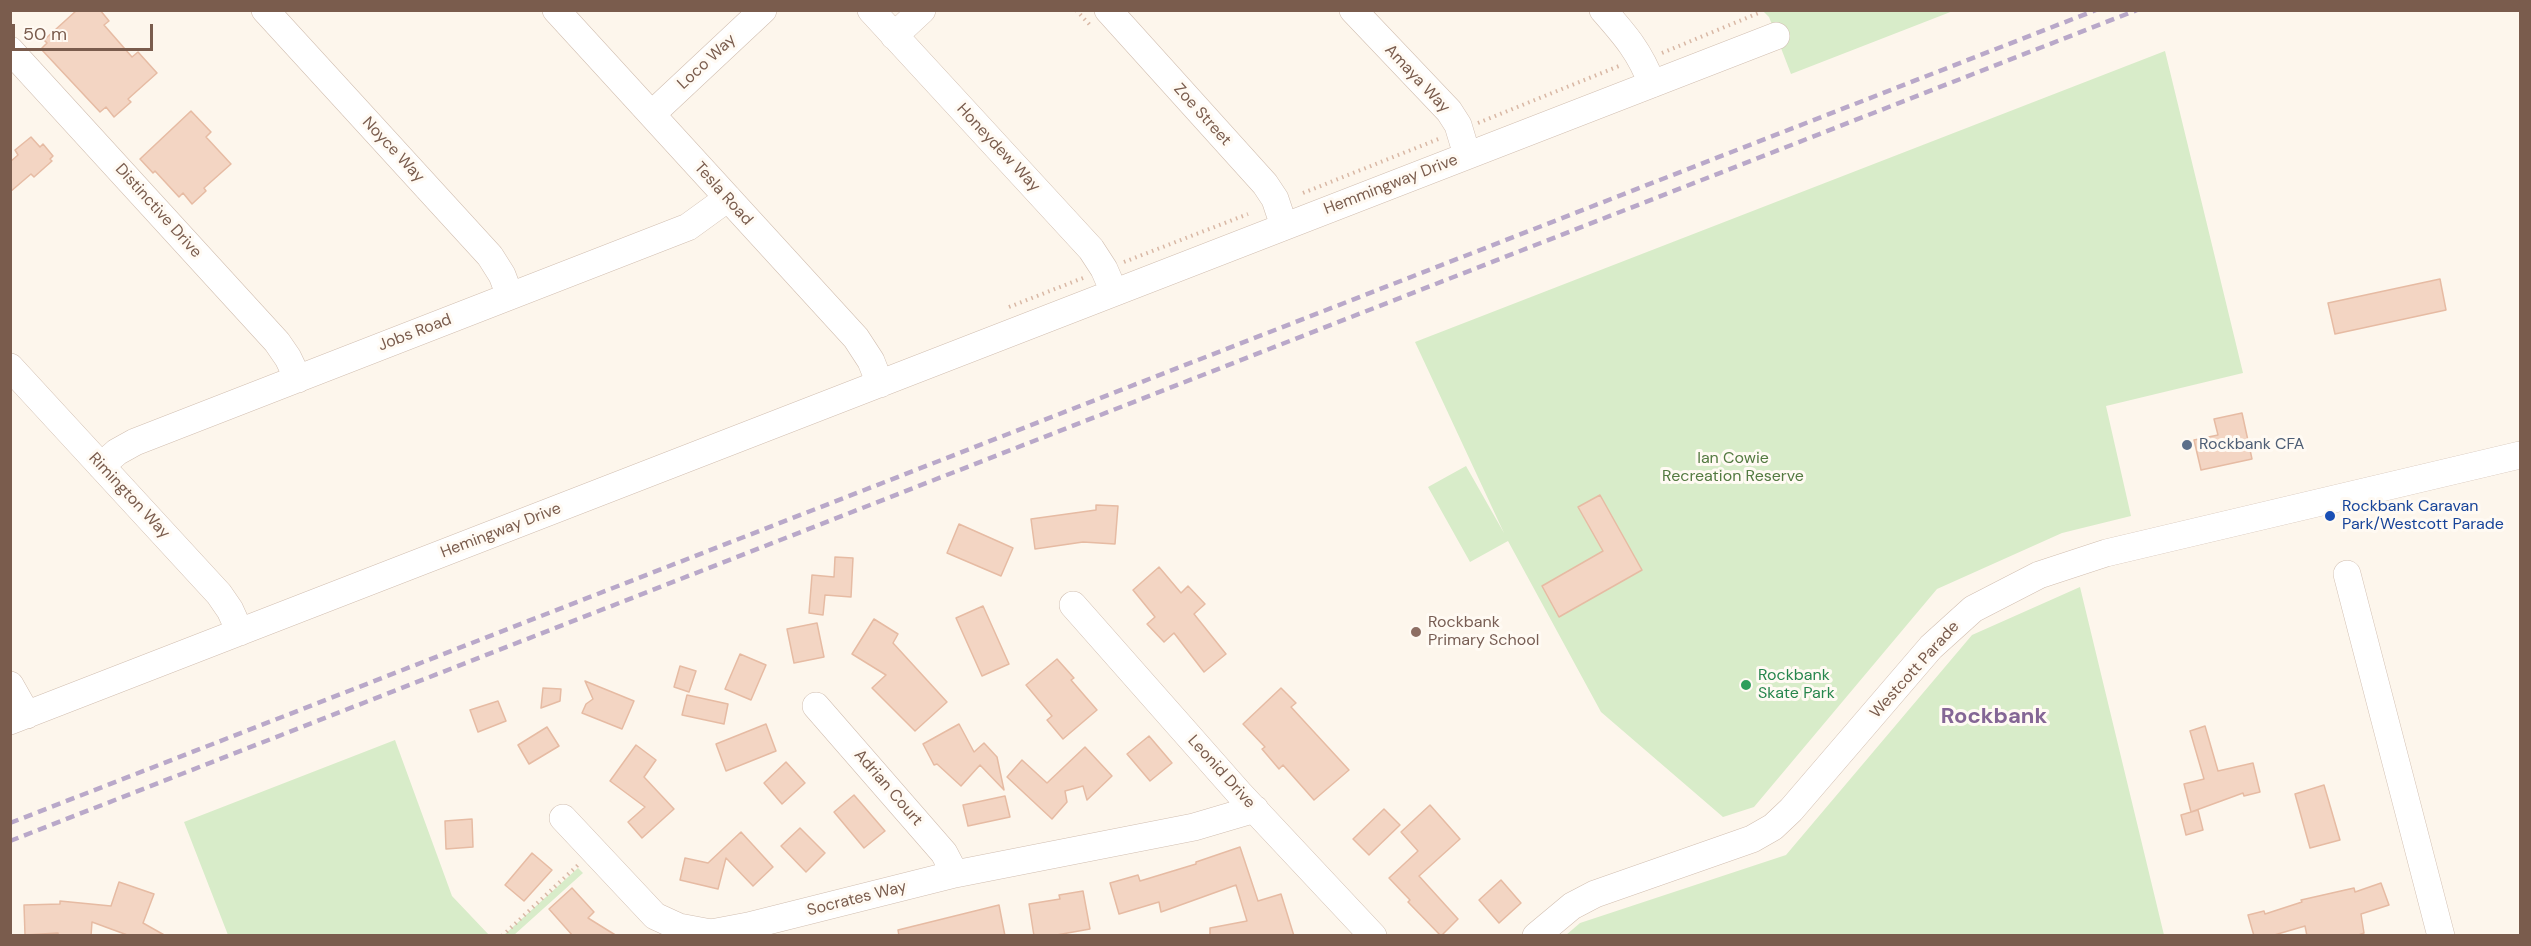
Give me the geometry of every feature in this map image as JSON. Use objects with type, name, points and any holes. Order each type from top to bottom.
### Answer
[{"type":"street","name":"Noyce Way","points":[[265,10],[490,256],[510,296]]},
{"type":"street","name":"Tesla Road","points":[[556,10],[856,338],[871,361],[880,384]]},
{"type":"street","name":"Loco Way","points":[[652,114],[763,10]]},
{"type":"street","name":"Honeydew Way","points":[[871,10],[1091,249],[1109,281]]},
{"type":"street","points":[[894,36],[922,10]]},
{"type":"street","name":"Zoe Street","points":[[1107,10],[1265,184],[1280,215]]},
{"type":"street","name":"Amaya Way","points":[[1353,10],[1449,111],[1463,143]]},
{"type":"street","points":[[1603,10],[1632,43],[1638,67]]},
{"type":"street","name":"Hemmingway Drive","points":[[1005,322],[1463,143],[1638,67],[1776,36]]},
{"type":"street","name":"Distinctive Drive","points":[[10,50],[277,342],[298,379]]},
{"type":"street","name":"Jobs Road","points":[[101,466],[117,452],[135,442],[688,227],[728,198]]},
{"type":"street","name":"Hemingway Drive","points":[[10,686],[19,718],[880,384],[1005,322]]},
{"type":"street","name":"Rimington Way","points":[[10,366],[219,594],[230,610],[240,632]]},
{"type":"street","name":"Westcott Parade","points":[[1536,936],[1572,906],[1595,894],[1752,838],[1773,827],[1812,788],[1931,647],[1973,609],[2004,591],[2039,575],[2106,553],[2520,455]]},
{"type":"street","points":[[2347,574],[2441,936]]},
{"type":"street","name":"Leonid Drive","points":[[1073,605],[1247,801],[1373,936]]},
{"type":"street","name":"Adrian Court","points":[[816,706],[944,853],[956,874]]},
{"type":"street","name":"Socrates Way","points":[[563,818],[656,916],[679,927],[711,933],[956,874],[1194,826],[1247,801]]},
{"type":"path","points":[[1005,322],[1463,143],[1625,64],[1638,67],[1761,12]]},
{"type":"path","points":[[502,936],[594,850]]},
{"type":"green space","points":[[1763,11],[1953,11],[1791,74],[1769,17]]},
{"type":"green space","name":"Ian Cowie Recreation Reserve","points":[[2165,51],[2243,373],[2106,406],[2131,516],[2062,533],[1937,589],[1754,807],[1723,817],[1601,712],[1508,541],[1470,562],[1428,487],[1466,466],[1504,533],[1415,342]]},
{"type":"green space","points":[[2080,587],[2164,935],[1566,935],[1580,923],[1786,855],[1972,635]]},
{"type":"green space","points":[[395,740],[452,896],[489,935],[228,935],[184,822]]},
{"type":"green space","points":[[578,868],[583,873],[514,935],[504,935]]},
{"type":"building","points":[[77,10],[100,10],[109,21],[104,25],[132,57],[138,52],[157,73],[128,99],[131,102],[114,117],[106,107],[100,112],[41,49],[47,43],[44,40]]},
{"type":"building","points":[[191,111],[211,132],[206,137],[231,164],[204,188],[206,191],[192,204],[183,193],[179,197],[155,171],[153,173],[140,159]]},
{"type":"building","points":[[31,137],[40,147],[43,144],[53,156],[50,159],[52,161],[34,177],[31,174],[10,192],[10,162],[18,155],[15,150]]},
{"type":"building","points":[[2440,279],[2446,310],[2335,334],[2328,303]]},
{"type":"building","points":[[2242,413],[2252,459],[2201,470],[2194,440],[2218,435],[2214,419]]},
{"type":"building","points":[[1600,495],[1642,570],[1559,617],[1542,586],[1603,551],[1578,507]]},
{"type":"building","points":[[1096,505],[1118,506],[1115,544],[1083,542],[1035,549],[1031,519],[1096,510]]},
{"type":"building","points":[[959,524],[1013,548],[1001,576],[947,553]]},
{"type":"building","points":[[835,557],[853,558],[851,597],[825,595],[823,615],[809,613],[812,575],[834,577]]},
{"type":"building","points":[[1159,567],[1181,593],[1188,586],[1205,604],[1194,614],[1226,654],[1204,672],[1174,633],[1164,642],[1147,624],[1155,617],[1133,590]]},
{"type":"building","points":[[983,606],[1009,664],[982,676],[956,618]]},
{"type":"building","points":[[874,619],[898,634],[893,643],[947,702],[915,731],[872,688],[886,675],[852,654]]},
{"type":"building","points":[[817,623],[824,657],[794,663],[787,629]]},
{"type":"building","points":[[740,654],[766,665],[751,700],[725,689]]},
{"type":"building","points":[[1057,659],[1074,678],[1071,680],[1097,710],[1063,739],[1047,720],[1052,716],[1026,685]]},
{"type":"building","points":[[680,666],[696,671],[689,692],[674,687]]},
{"type":"building","points":[[585,681],[634,701],[622,729],[582,713],[586,704],[593,699]]},
{"type":"building","points":[[543,688],[561,689],[560,701],[541,708]]},
{"type":"building","points":[[1281,688],[1296,703],[1291,707],[1349,770],[1314,800],[1283,765],[1279,769],[1262,749],[1265,747],[1243,724]]},
{"type":"building","points":[[687,695],[728,704],[724,724],[682,715]]},
{"type":"building","points":[[498,701],[506,721],[478,732],[470,710]]},
{"type":"building","points":[[766,724],[776,751],[726,771],[716,744]]},
{"type":"building","points":[[959,724],[974,752],[984,743],[997,757],[1004,790],[980,765],[961,786],[937,764],[934,765],[923,744]]},
{"type":"building","points":[[2205,726],[2218,771],[2253,763],[2260,792],[2244,796],[2243,793],[2191,812],[2184,784],[2204,779],[2190,731]]},
{"type":"building","points":[[547,727],[559,746],[529,764],[518,745]]},
{"type":"building","points":[[1149,736],[1172,763],[1150,781],[1127,754]]},
{"type":"building","points":[[636,745],[656,760],[644,777],[674,809],[642,838],[628,822],[645,807],[610,781]]},
{"type":"building","points":[[1085,747],[1112,776],[1087,800],[1083,786],[1065,791],[1067,802],[1052,819],[1007,777],[1022,760],[1047,783]]},
{"type":"building","points":[[786,762],[805,783],[782,804],[764,783]]},
{"type":"building","points":[[2324,785],[2340,840],[2310,848],[2295,794]]},
{"type":"building","points":[[854,795],[885,831],[864,848],[834,812]]},
{"type":"building","points":[[1005,796],[1010,817],[968,826],[963,805]]},
{"type":"building","points":[[1430,805],[1460,839],[1419,876],[1458,919],[1441,936],[1408,902],[1410,900],[1389,878],[1418,851],[1401,832]]},
{"type":"building","points":[[1384,809],[1400,825],[1369,855],[1353,839]]},
{"type":"building","points":[[2198,810],[2203,830],[2186,835],[2181,815]]},
{"type":"building","points":[[472,819],[473,847],[446,849],[445,821]]},
{"type":"building","points":[[800,828],[825,853],[806,872],[781,846]]},
{"type":"building","points":[[741,832],[773,867],[753,886],[726,858],[718,889],[680,880],[685,858],[708,863]]},
{"type":"building","points":[[1240,847],[1258,901],[1281,894],[1294,936],[1210,936],[1210,928],[1247,921],[1236,885],[1161,912],[1159,902],[1119,914],[1110,883],[1138,875],[1140,881],[1196,864],[1196,862]]},
{"type":"building","points":[[532,853],[552,870],[524,901],[505,885]]},
{"type":"building","points":[[1501,880],[1521,903],[1499,923],[1479,900]]},
{"type":"building","points":[[119,882],[154,894],[143,923],[166,936],[130,936],[92,922],[91,936],[58,936],[58,933],[25,935],[24,905],[60,904],[60,901],[111,906]]},
{"type":"building","points":[[2381,883],[2389,905],[2361,914],[2364,933],[2356,936],[2307,936],[2305,926],[2271,936],[2254,936],[2248,915],[2264,911],[2265,914],[2302,902],[2301,900],[2354,888],[2355,892]]},
{"type":"building","points":[[572,888],[594,912],[588,918],[617,936],[573,936],[549,909]]},
{"type":"building","points":[[1083,891],[1090,929],[1051,936],[1034,936],[1029,904],[1060,899],[1059,895]]},
{"type":"building","points":[[999,905],[1005,936],[899,936],[898,930]]},
{"type":"railway","points":[[10,823],[2096,10]]},
{"type":"railway","points":[[10,841],[2137,10]]},
{"type":"place","name":"Rockbank CFA","points":[[2187,445]]},
{"type":"place","name":"Rockbank Caravan Park/Westcott Parade","points":[[2330,516]]},
{"type":"place","name":"Rockbank Primary School","points":[[1416,632]]},
{"type":"place","name":"Rockbank Skate Park","points":[[1746,685]]},
{"type":"district","name":"Rockbank","points":[[1994,717]]}]
